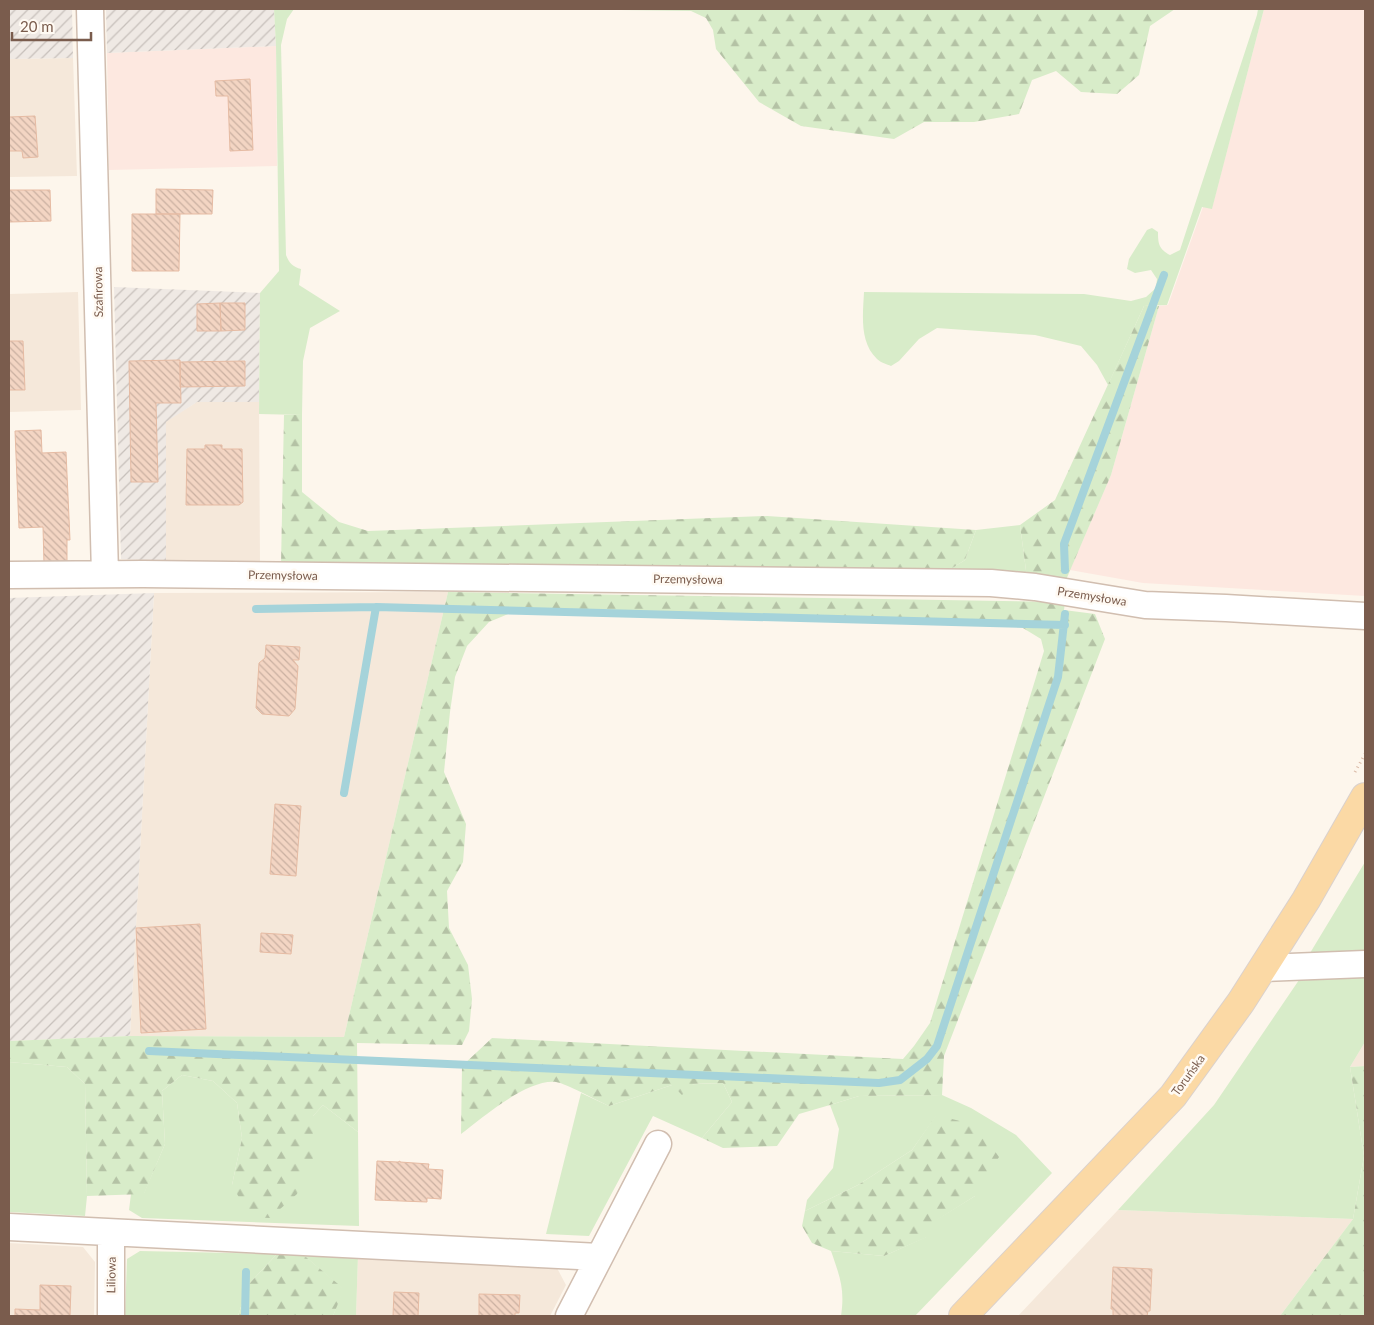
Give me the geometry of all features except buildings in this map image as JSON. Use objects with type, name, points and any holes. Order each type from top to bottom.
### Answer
[{"type":"main road","name":"Toruńska","points":[[963,1316],[1173,1096],[1241,1002],[1306,900],[1359,787]]},
{"type":"street","name":"Szafirowa","points":[[90,9],[105,574]]},
{"type":"street","name":"Przemysłowa","points":[[9,575],[105,574],[992,583],[1035,587],[1145,605],[1365,616]]},
{"type":"street","points":[[1263,968],[1365,964]]},
{"type":"street","points":[[569,1316],[658,1144]]},
{"type":"street","points":[[9,1227],[111,1234],[599,1257]]},
{"type":"street","name":"Liliowa","points":[[111,1234],[111,1316]]},
{"type":"path","points":[[1359,787],[1365,754]]},
{"type":"shaded area","points":[[9,9],[72,9],[73,58],[9,59]]},
{"type":"shaded area","points":[[106,9],[274,9],[276,46],[107,53]]},
{"type":"shaded area","points":[[1264,9],[1365,9],[1365,596],[1143,583],[1070,570],[1111,475],[1159,306],[1168,305],[1203,207],[1212,208]]},
{"type":"shaded area","points":[[276,46],[277,166],[109,170],[107,53]]},
{"type":"shaded area","points":[[73,58],[77,176],[9,177],[9,59]]},
{"type":"shaded area","points":[[114,287],[260,293],[259,402],[197,402],[166,422],[166,561],[121,559]]},
{"type":"shaded area","points":[[78,292],[81,410],[9,412],[9,294]]},
{"type":"shaded area","points":[[197,402],[259,402],[260,564],[166,561],[166,421]]},
{"type":"shaded area","points":[[448,592],[344,1037],[130,1036],[154,593]]},
{"type":"shaded area","points":[[154,593],[130,1036],[9,1041],[9,598]]},
{"type":"shaded area","points":[[1365,1042],[1365,1066],[1350,1067]]},
{"type":"shaded area","points":[[1118,1210],[1353,1219],[1280,1316],[1018,1316]]},
{"type":"shaded area","points":[[9,1243],[83,1247],[95,1262],[94,1316],[9,1316]]},
{"type":"shaded area","points":[[358,1256],[557,1268],[566,1285],[550,1316],[356,1316]]},
{"type":"green space","points":[[274,9],[294,9],[287,19],[281,45],[286,255],[292,264],[301,269],[299,285],[340,311],[310,328],[303,361],[302,415],[259,414],[260,293],[279,271]]},
{"type":"green space","points":[[550,9],[1175,9],[1150,26],[1139,75],[1117,94],[1081,92],[1056,71],[1032,80],[1019,114],[974,122],[924,122],[894,139],[801,126],[759,102],[716,49],[713,30],[706,18],[691,11]]},
{"type":"green space","points":[[1258,9],[1264,9],[1212,209],[1202,207],[1167,305],[1144,306],[1108,385],[1097,365],[1081,346],[1035,335],[937,328],[919,339],[899,361],[891,366],[877,359],[867,344],[863,327],[864,292],[1084,294],[1131,301],[1146,297],[1156,288],[1157,279],[1151,270],[1135,273],[1127,269],[1129,259],[1147,230],[1152,228],[1158,232],[1159,243],[1163,251],[1170,255],[1180,250]]},
{"type":"green space","points":[[1144,306],[1159,306],[1111,475],[1066,580],[1027,578],[1020,525],[1055,500]]},
{"type":"green space","points":[[284,415],[302,415],[302,492],[339,522],[368,531],[767,516],[976,530],[965,560],[943,574],[281,564]]},
{"type":"green space","points":[[1020,525],[1027,578],[943,574],[965,560],[976,530]]},
{"type":"green space","points":[[448,592],[1065,602],[1064,610],[1095,614],[1105,639],[944,1056],[942,1095],[859,1096],[799,1114],[777,1146],[723,1148],[702,1138],[732,1102],[723,1083],[693,1084],[682,1095],[672,1085],[609,1106],[556,1082],[532,1086],[506,1100],[461,1134],[462,1066],[492,1038],[903,1059],[930,1023],[1044,651],[1041,639],[1018,625],[518,610],[489,622],[467,646],[455,677],[450,712],[444,772],[466,824],[463,862],[447,891],[449,928],[468,965],[472,999],[469,1031],[462,1045],[357,1043],[358,1132],[323,1105],[313,1116],[313,1159],[297,1194],[270,1218],[250,1217],[232,1185],[242,1138],[237,1103],[213,1081],[182,1075],[162,1091],[165,1144],[144,1194],[87,1196],[85,1084],[67,1067],[9,1062],[9,1041],[130,1036],[344,1037]]},
{"type":"green space","points":[[1365,862],[1365,954],[1307,958]]},
{"type":"green space","points":[[1365,976],[1365,1042],[1350,1067],[1364,1156],[1353,1219],[1118,1210],[1214,1105],[1299,980]]},
{"type":"green space","points":[[9,1062],[67,1067],[85,1084],[87,1196],[85,1216],[9,1212]]},
{"type":"green space","points":[[1365,1066],[1365,1316],[1280,1316],[1353,1219],[1364,1156],[1350,1067]]},
{"type":"green space","points":[[182,1075],[213,1081],[237,1103],[242,1138],[232,1185],[313,1159],[313,1116],[323,1105],[358,1132],[359,1226],[142,1218],[129,1210],[131,1194],[144,1193],[165,1144],[162,1091]]},
{"type":"green space","points":[[723,1083],[732,1102],[702,1138],[653,1116],[589,1236],[546,1234],[581,1093],[609,1106],[672,1085]]},
{"type":"green space","points":[[942,1095],[971,1108],[1016,1135],[1052,1173],[915,1316],[841,1316],[841,1283],[831,1251],[884,1256],[926,1237],[936,1220],[975,1196],[936,1116],[912,1150],[858,1185],[805,1211],[807,1200],[833,1168],[839,1129],[830,1105],[859,1096]]},
{"type":"green space","points":[[936,1115],[976,1125],[999,1157],[975,1196],[937,1220],[927,1237],[884,1256],[831,1251],[812,1243],[802,1226],[805,1211],[858,1185],[912,1150]]},
{"type":"green space","points":[[140,1251],[277,1254],[248,1285],[238,1316],[125,1316],[127,1259]]},
{"type":"green space","points":[[300,1252],[358,1256],[356,1316],[333,1316],[343,1289]]},
{"type":"green space","points":[[300,1252],[344,1289],[333,1316],[238,1316],[248,1285],[277,1254]]},
{"type":"waterway","points":[[1065,570],[1064,544],[1164,275]]},
{"type":"waterway","points":[[376,607],[1065,625]]},
{"type":"waterway","points":[[256,609],[376,607],[344,793]]},
{"type":"waterway","points":[[149,1051],[879,1083],[900,1080],[927,1059],[937,1046],[1058,677],[1065,614]]},
{"type":"waterway","points":[[245,1316],[246,1272]]}]
